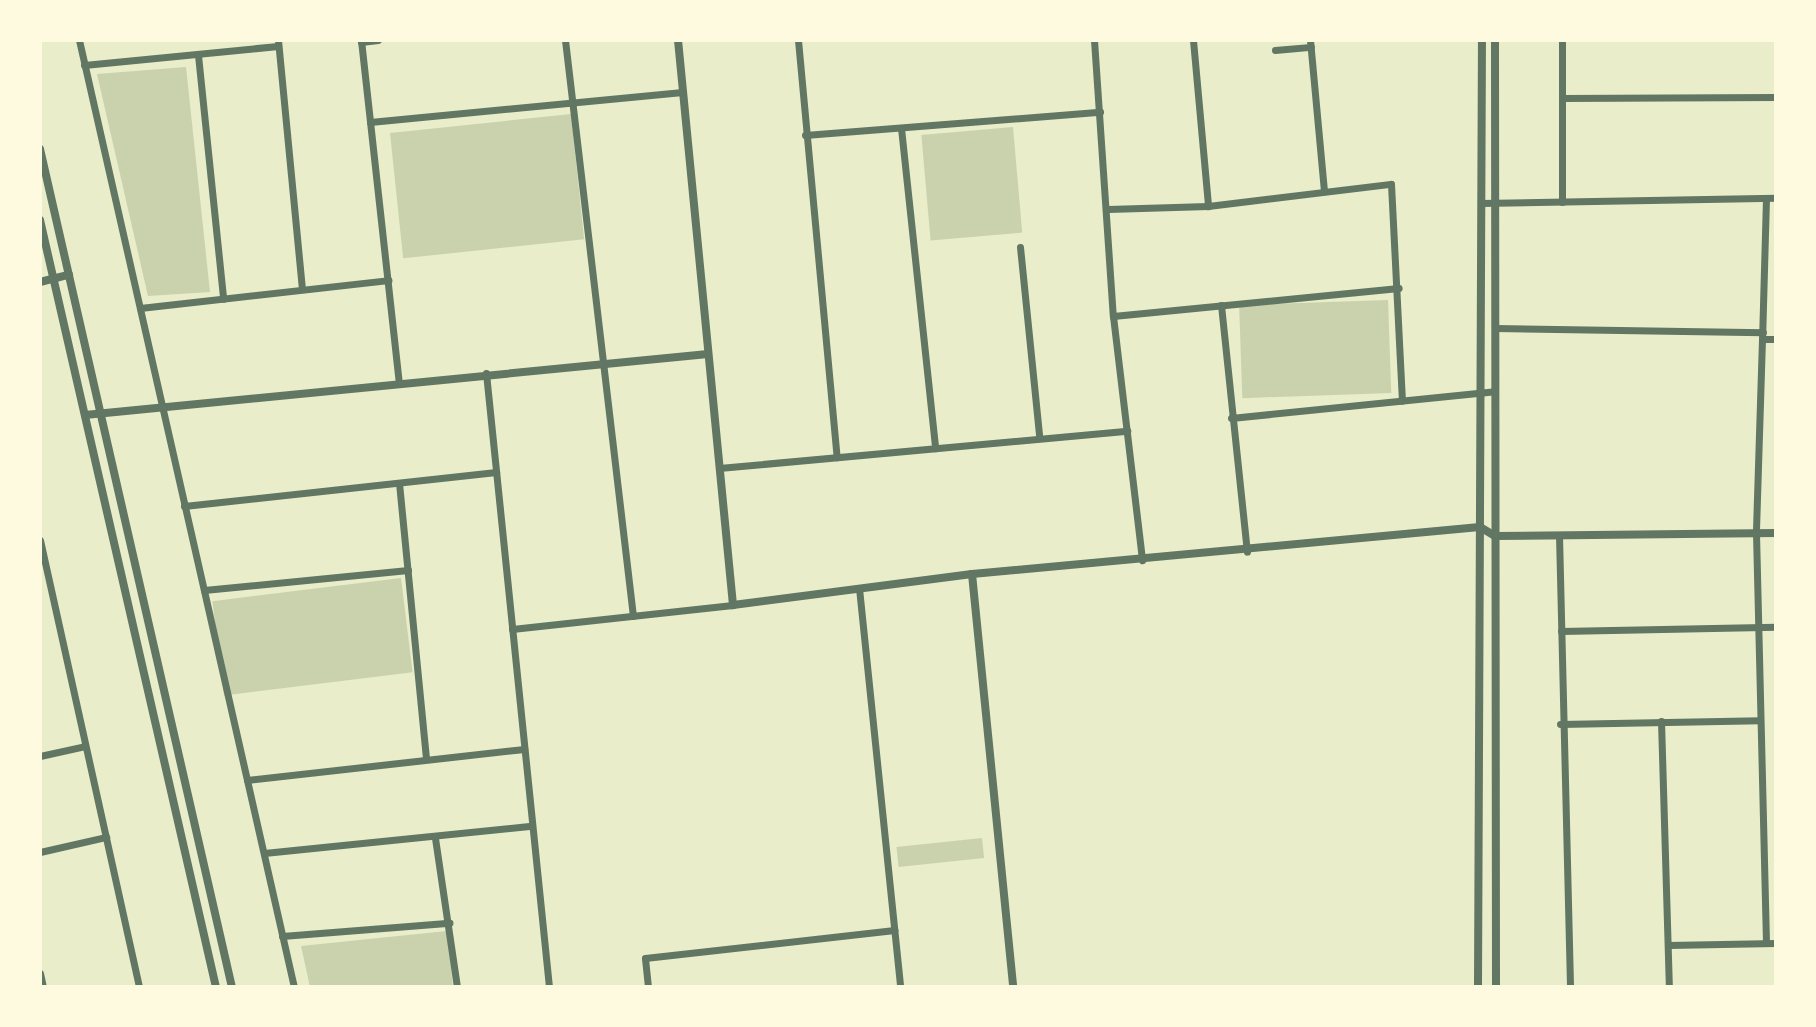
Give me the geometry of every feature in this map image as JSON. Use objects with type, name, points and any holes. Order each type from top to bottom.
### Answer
[{"type":"street","points":[[79,40],[294,987]]},
{"type":"street","points":[[378,40],[361,41],[399,382]]},
{"type":"street","points":[[565,40],[600,363],[633,616]]},
{"type":"street","points":[[678,40],[733,605]]},
{"type":"street","points":[[798,40],[837,457]]},
{"type":"street","points":[[1094,40],[1113,316],[1142,560]]},
{"type":"street","points":[[1193,40],[1208,206]]},
{"type":"street","points":[[1478,987],[1482,40]]},
{"type":"street","points":[[1495,40],[1496,987]]},
{"type":"street","points":[[1562,40],[1562,202]]},
{"type":"street","points":[[84,65],[198,55],[278,43],[302,289]]},
{"type":"street","points":[[1275,50],[1311,44],[1324,190]]},
{"type":"street","points":[[198,55],[223,299]]},
{"type":"street","points":[[370,122],[683,92]]},
{"type":"street","points":[[1562,98],[1776,97]]},
{"type":"street","points":[[805,135],[1100,112]]},
{"type":"street","points":[[901,128],[935,448]]},
{"type":"street","points":[[40,149],[232,987]]},
{"type":"street","points":[[1108,209],[1208,206],[1391,184],[1399,288],[1402,401]]},
{"type":"street","points":[[1766,198],[1756,533],[1766,943]]},
{"type":"street","points":[[1481,203],[1776,198]]},
{"type":"street","points":[[40,220],[216,987]]},
{"type":"street","points":[[1020,247],[1039,435]]},
{"type":"street","points":[[1765,252],[1776,253]]},
{"type":"street","points":[[40,282],[69,275]]},
{"type":"street","points":[[140,308],[388,280]]},
{"type":"street","points":[[1113,316],[1399,288]]},
{"type":"street","points":[[1221,305],[1247,552]]},
{"type":"street","points":[[1495,328],[1763,336],[1776,339]]},
{"type":"street","points":[[85,415],[486,373],[708,354]]},
{"type":"street","points":[[486,373],[549,987]]},
{"type":"street","points":[[1231,418],[1495,391]]},
{"type":"street","points":[[719,468],[1039,435],[1127,431]]},
{"type":"street","points":[[184,506],[496,472]]},
{"type":"street","points":[[399,483],[426,759]]},
{"type":"street","points":[[512,629],[733,605],[972,574],[1247,552],[1480,527],[1495,536],[1776,533]]},
{"type":"street","points":[[1559,535],[1560,724],[1570,987]]},
{"type":"street","points":[[40,540],[139,987]]},
{"type":"street","points":[[204,590],[408,570]]},
{"type":"street","points":[[972,574],[1013,987]]},
{"type":"street","points":[[859,588],[900,987]]},
{"type":"street","points":[[1561,631],[1776,627]]},
{"type":"street","points":[[1560,724],[1760,720]]},
{"type":"street","points":[[1661,721],[1669,987]]},
{"type":"street","points":[[40,756],[85,746]]},
{"type":"street","points":[[247,780],[524,749]]},
{"type":"street","points":[[264,853],[532,826]]},
{"type":"street","points":[[40,852],[106,837]]},
{"type":"street","points":[[435,838],[457,987]]},
{"type":"street","points":[[282,936],[449,923]]},
{"type":"street","points":[[648,987],[645,958],[894,930]]},
{"type":"street","points":[[1668,945],[1776,943]]},
{"type":"street","points":[[40,973],[43,987]]},
{"type":"green space","points":[[186,67],[210,292],[148,296],[97,74]]},
{"type":"green space","points":[[571,114],[584,239],[403,258],[390,133]]},
{"type":"green space","points":[[1013,127],[1022,233],[931,241],[921,135]]},
{"type":"green space","points":[[1388,300],[1391,393],[1242,398],[1239,305]]},
{"type":"green space","points":[[401,578],[413,672],[224,695],[212,601]]},
{"type":"green space","points":[[982,838],[984,858],[899,867],[896,847]]},
{"type":"green space","points":[[447,931],[453,987],[310,987],[301,946]]}]
